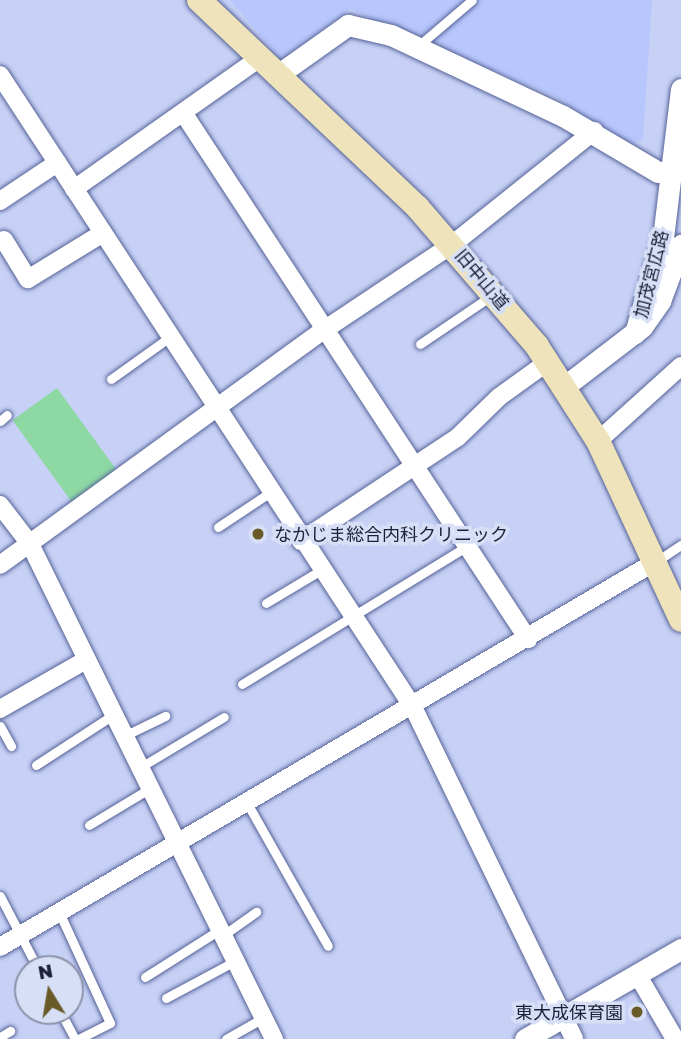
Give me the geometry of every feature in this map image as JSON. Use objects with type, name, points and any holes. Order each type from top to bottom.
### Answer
[{"type":"main road","name":"旧中山道","points":[[199,0],[270,65],[453,244],[548,361],[598,441],[681,620]]},
{"type":"street","points":[[74,189],[184,114],[348,25],[417,47],[594,131],[658,172],[671,172]]},
{"type":"street","points":[[0,75],[218,407],[301,541],[413,707],[574,1039]]},
{"type":"street","name":"加茂宮広路","points":[[635,333],[663,238],[681,89]]},
{"type":"street","points":[[184,114],[528,639]]},
{"type":"street","points":[[0,565],[324,330],[453,244],[594,131]]},
{"type":"street","points":[[0,201],[57,163]]},
{"type":"street","points":[[4,240],[28,279],[103,233]]},
{"type":"street","name":"加茂宮広路","points":[[565,386],[635,333],[660,301],[681,247]]},
{"type":"street","points":[[301,541],[458,437],[499,397],[548,361]]},
{"type":"street","points":[[598,441],[681,366]]},
{"type":"street","points":[[0,505],[30,544],[274,1039]]},
{"type":"street","points":[[0,947],[413,707],[655,562]]},
{"type":"street","points":[[0,709],[86,660]]},
{"type":"street","points":[[525,1039],[681,949]]},
{"type":"street","points":[[637,974],[675,1039]]},
{"type":"lane","points":[[417,47],[472,0]]},
{"type":"lane","points":[[420,344],[495,293]]},
{"type":"lane","points":[[111,379],[171,336]]},
{"type":"lane","points":[[218,527],[270,493]]},
{"type":"lane","points":[[655,562],[681,545]]},
{"type":"lane","points":[[242,684],[467,546]]},
{"type":"lane","points":[[266,603],[321,570]]},
{"type":"lane","points":[[36,765],[113,715]]},
{"type":"lane","points":[[124,736],[165,716]]},
{"type":"lane","points":[[139,768],[224,717]]},
{"type":"lane","points":[[0,726],[11,746]]},
{"type":"lane","points":[[89,825],[149,789]]},
{"type":"lane","points":[[247,803],[328,946]]},
{"type":"lane","points":[[0,897],[31,955]]},
{"type":"lane","points":[[59,912],[110,1023],[77,1039]]},
{"type":"lane","points":[[145,977],[256,912]]},
{"type":"lane","points":[[166,998],[234,961]]},
{"type":"lane","points":[[226,1039],[263,1018]]},
{"type":"lane","points":[[0,1037],[10,1031]]},
{"type":"shaded area","points":[[230,0],[652,0],[643,139],[629,146],[556,97],[350,9],[281,60]]},
{"type":"green space","points":[[57,388],[118,471],[73,504],[13,420]]},
{"type":"place","name":"なかじま総合内科クリニック","points":[[258,534]]},
{"type":"place","name":"東大成保育園","points":[[637,1012]]}]
